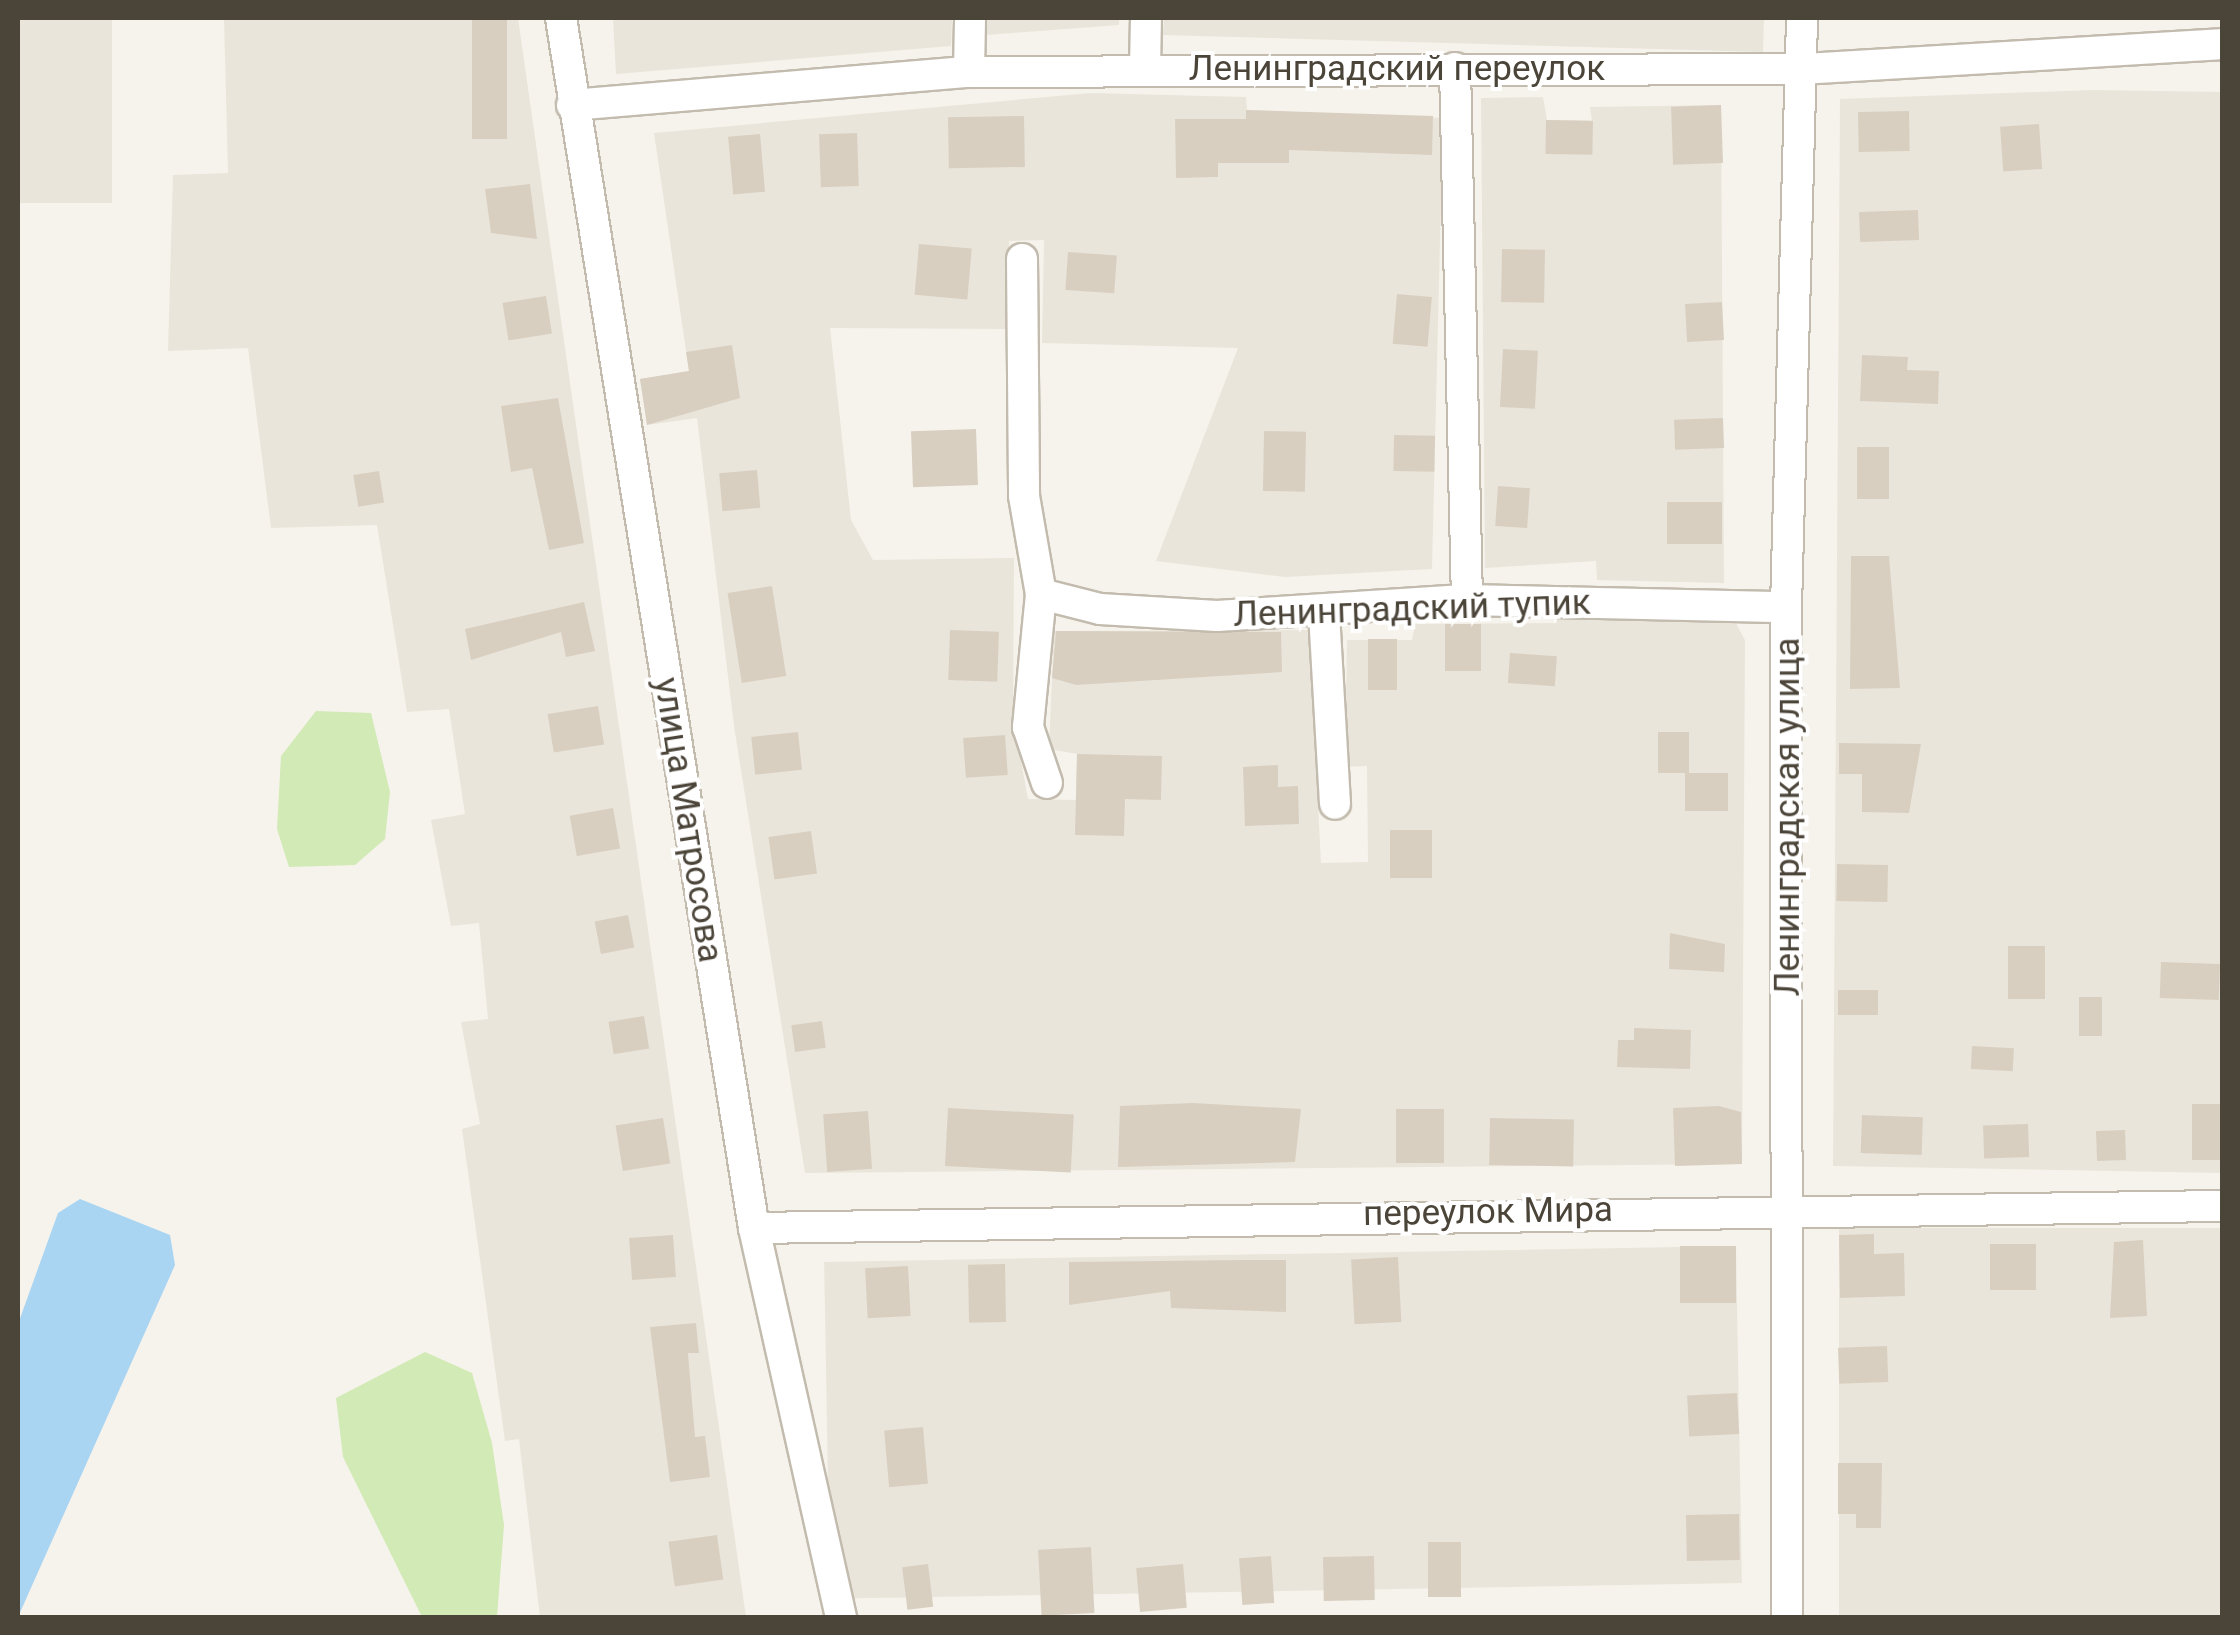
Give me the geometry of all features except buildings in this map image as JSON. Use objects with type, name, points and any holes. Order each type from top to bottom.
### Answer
[{"type":"street","name":"улица Матросова","points":[[561,18],[754,1228],[840,1618]]},
{"type":"street","points":[[970,18],[970,72]]},
{"type":"street","points":[[1146,18],[1146,69]]},
{"type":"street","name":"Ленинградская улица","points":[[1787,1617],[1792,1206],[1786,607],[1802,18]]},
{"type":"street","name":"Ленинградский переулок","points":[[572,106],[970,72],[1803,69],[2222,44]]},
{"type":"street","points":[[1455,68],[1467,600]]},
{"type":"street","points":[[1022,259],[1024,496],[1040,594],[1028,727],[1047,783]]},
{"type":"street","name":"Ленинградский тупик","points":[[1040,594],[1100,609],[1324,613],[1467,600],[1786,607]]},
{"type":"street","points":[[1324,613],[1335,804]]},
{"type":"street","name":"переулок Мира","points":[[754,1228],[1792,1206],[2222,1206]]},
{"type":"street","points":[[1762,1618],[1787,1617]]},
{"type":"shaded area","points":[[18,18],[112,18],[112,203],[18,203]]},
{"type":"shaded area","points":[[224,18],[518,18],[746,1617],[540,1617],[519,1439],[505,1441],[462,1129],[480,1124],[461,1022],[488,1019],[479,923],[451,926],[431,820],[465,814],[449,709],[407,712],[377,525],[271,528],[248,348],[168,351],[173,175],[228,173]]},
{"type":"shaded area","points":[[613,18],[952,18],[951,46],[616,74]]},
{"type":"shaded area","points":[[987,18],[1119,18],[1119,25],[986,35]]},
{"type":"shaded area","points":[[1164,18],[1764,18],[1763,52],[1163,35]]},
{"type":"shaded area","points":[[2093,90],[2222,92],[2222,1173],[1833,1166],[1840,99]]},
{"type":"shaded area","points":[[1091,93],[1246,97],[1247,110],[1443,118],[1432,569],[1285,577],[1156,561],[1238,348],[1042,343],[1044,240],[1009,241],[1009,329],[830,328],[851,520],[873,560],[1014,558],[1013,718],[1028,799],[1076,800],[1077,754],[1049,749],[1054,631],[1309,630],[1321,863],[1368,862],[1367,766],[1345,767],[1347,640],[1412,640],[1415,624],[1557,623],[1555,614],[1732,616],[1745,640],[1742,1164],[805,1173],[734,726],[697,418],[647,425],[640,379],[689,371],[654,133]]},
{"type":"shaded area","points":[[1543,97],[1547,120],[1592,121],[1590,107],[1721,105],[1724,583],[1597,580],[1596,561],[1485,568],[1481,98]]},
{"type":"shaded area","points":[[1839,1228],[2222,1228],[2222,1617],[1839,1617]]},
{"type":"shaded area","points":[[1736,1246],[1742,1583],[830,1599],[824,1262]]},
{"type":"green space","points":[[316,711],[371,713],[390,792],[385,839],[355,865],[289,867],[277,829],[281,756]]},
{"type":"green space","points":[[425,1352],[472,1373],[492,1443],[504,1525],[497,1617],[422,1617],[343,1457],[336,1398]]},
{"type":"water","points":[[80,1199],[170,1235],[175,1265],[18,1617],[18,1324],[58,1213]]}]
